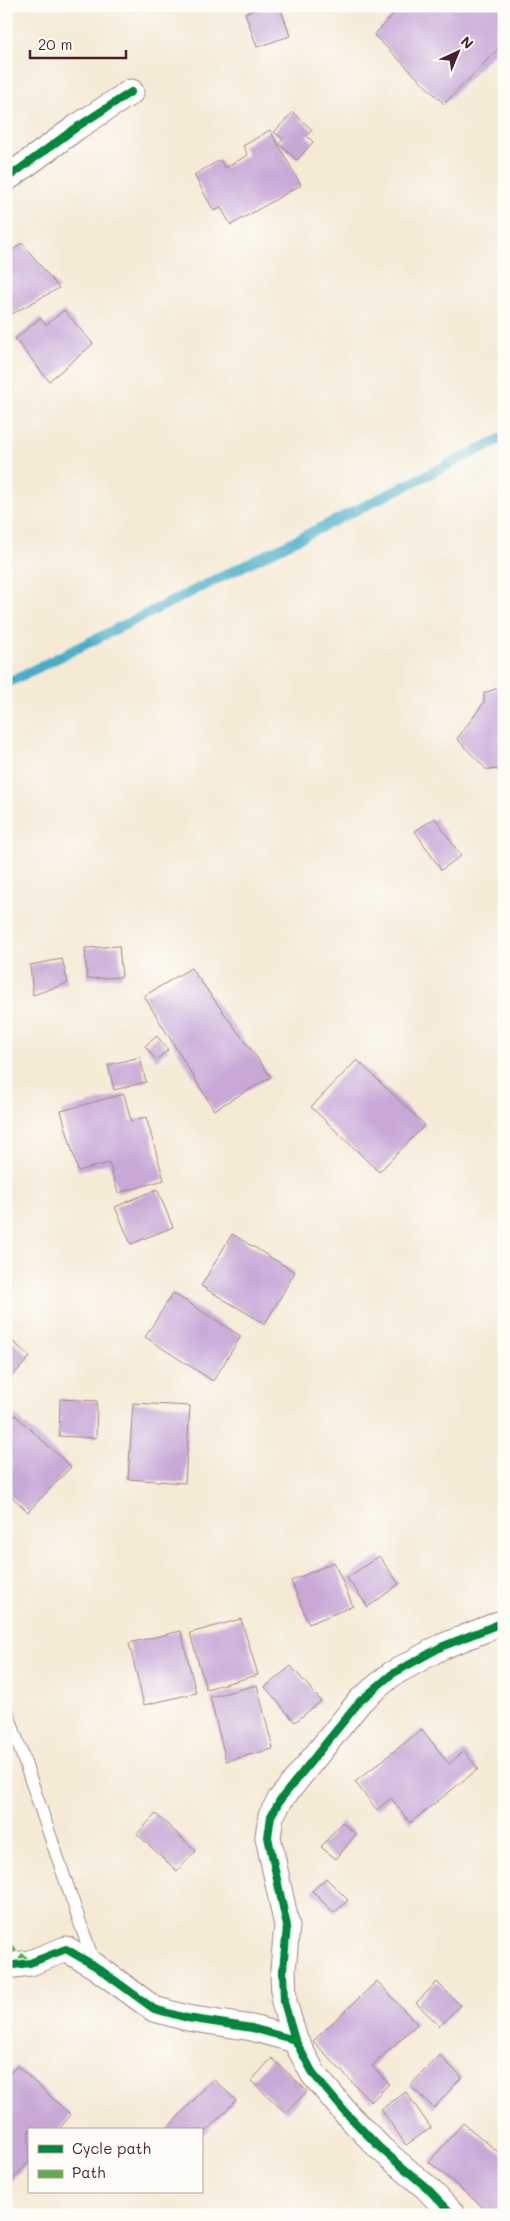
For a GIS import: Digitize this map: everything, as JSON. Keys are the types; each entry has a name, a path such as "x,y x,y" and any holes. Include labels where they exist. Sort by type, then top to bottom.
{"street":[{"path":"6,179 77,127 131,92"},
{"path":"453,2215 427,2188 380,2148 346,2113 314,2075 295,2040 284,2002 283,1970 287,1926 268,1837 271,1816 280,1800 299,1774 360,1701 392,1674 441,1647 504,1622"},
{"path":"6,1966 30,1963 66,1950 95,1966 154,2009 187,2018 252,2028 295,2040"}],"lane":[{"path":"6,1708 95,1966"}],"building":[{"path":"266,6 280,6 290,36 257,47 245,13"},
{"path":"401,6 504,6 504,43 444,104 374,35"},
{"path":"293,112 312,130 307,136 313,142 297,160 279,144 283,139 274,132"},
{"path":"270,130 301,185 231,225 221,208 214,211 194,175 220,160 225,168 248,155 243,146"},
{"path":"22,243 59,288 10,315 6,310 6,255"},
{"path":"64,310 93,344 49,381 15,339 40,318 46,325"},
{"path":"502,687 504,689 504,770 486,769 457,739 484,702 484,693"},
{"path":"435,818 461,856 441,870 415,831"},
{"path":"119,946 122,977 87,979 85,948"},
{"path":"62,959 68,983 33,995 30,965"},
{"path":"191,968 271,1077 214,1110 144,996"},
{"path":"157,1036 168,1050 156,1060 145,1046"},
{"path":"140,1057 146,1082 114,1090 108,1065"},
{"path":"357,1060 425,1125 379,1172 311,1107"},
{"path":"124,1094 131,1121 146,1117 164,1180 118,1193 109,1163 78,1171 61,1111"},
{"path":"157,1189 173,1227 131,1244 115,1207"},
{"path":"232,1234 295,1272 265,1324 201,1286"},
{"path":"173,1293 241,1336 213,1381 145,1337"},
{"path":"6,1335 30,1357 6,1383"},
{"path":"60,1399 97,1401 96,1438 59,1436"},
{"path":"133,1403 190,1406 185,1483 128,1479"},
{"path":"15,1415 71,1467 28,1512 6,1491 6,1424"},
{"path":"379,1556 399,1584 368,1607 347,1578"},
{"path":"334,1562 353,1606 309,1624 291,1581"},
{"path":"241,1619 258,1675 206,1689 190,1633"},
{"path":"181,1631 196,1693 144,1705 129,1643"},
{"path":"291,1666 321,1701 295,1722 265,1687"},
{"path":"257,1685 273,1749 226,1761 210,1697"},
{"path":"422,1729 449,1764 464,1751 478,1769 410,1823 391,1798 377,1810 355,1782"},
{"path":"156,1814 196,1851 177,1871 137,1834"},
{"path":"342,1822 356,1834 336,1859 321,1847"},
{"path":"326,1878 348,1900 334,1913 312,1891"},
{"path":"377,1981 417,2024 372,2066 389,2084 371,2102 313,2041"},
{"path":"437,1982 460,2005 440,2026 416,2003"},
{"path":"439,2055 462,2077 434,2108 410,2086"},
{"path":"272,2058 307,2091 286,2113 251,2081"},
{"path":"17,2066 71,2115 60,2128 28,2128 28,2163 6,2186 6,2077"},
{"path":"213,2079 236,2100 202,2136 202,2128 168,2128"},
{"path":"406,2092 431,2128 406,2145 381,2109"},
{"path":"463,2123 504,2157 504,2209 499,2215 492,2215 429,2162"}],"waterway":[{"path":"6,685 504,437"}],"marked path":[{"path":"6,1944 30,1963"}],"cycle path":[{"path":"6,179 77,127 131,92"},
{"path":"453,2215 427,2188 380,2148 346,2113 314,2075 295,2040 284,2002 283,1970 287,1926 268,1837 271,1816 280,1800 360,1701 392,1674 441,1647 504,1622"},
{"path":"6,1966 30,1963 66,1949 95,1966 154,2009 187,2018 252,2028 295,2040"}]}
